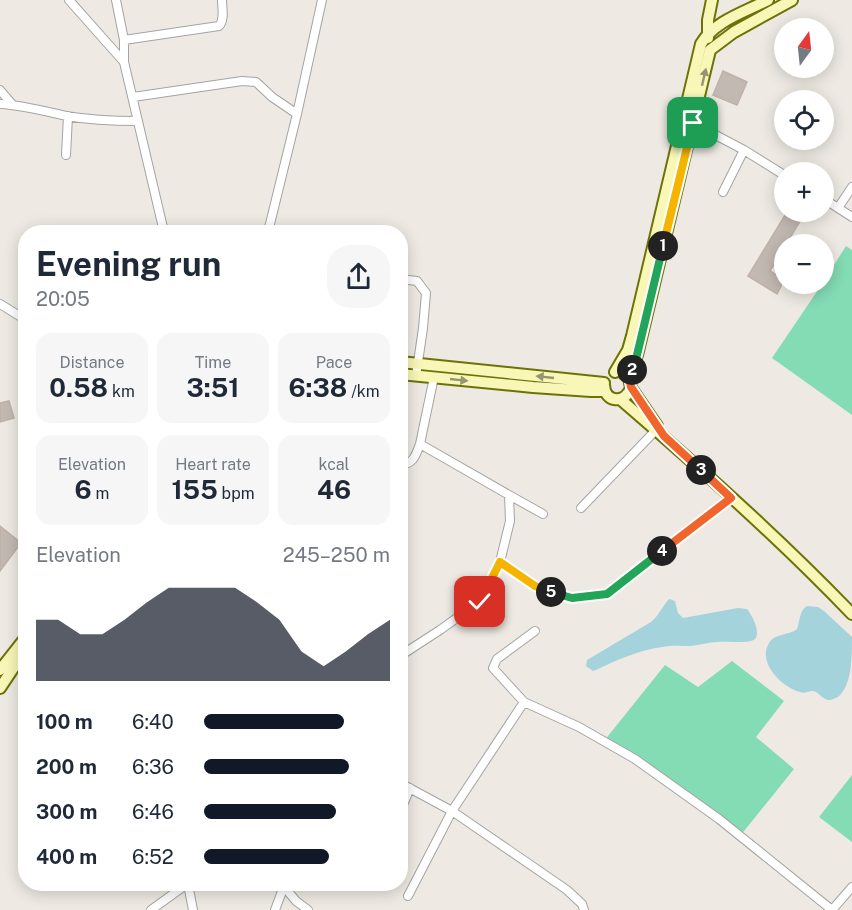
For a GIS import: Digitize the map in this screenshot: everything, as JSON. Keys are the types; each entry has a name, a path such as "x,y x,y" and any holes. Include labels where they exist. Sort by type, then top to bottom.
{"main road":[{"path":"620,399 627,396 637,355 688,121 701,44 707,34 719,26 768,0"},
{"path":"710,50 722,40 792,0"},
{"path":"712,1 722,40"},
{"path":"615,372 628,350 688,121 710,50 707,34 712,1"},
{"path":"408,362 604,387"},
{"path":"408,375 591,391 604,387 610,374 620,372 630,383 660,433"},
{"path":"604,387 608,396 620,399 660,433 820,580 852,614"},
{"path":"0,670 18,647"},
{"path":"0,688 18,661"}],"street":[{"path":"69,0 124,62"},
{"path":"116,0 124,40 124,62 162,225"},
{"path":"124,40 219,26 223,19 222,0"},
{"path":"270,225 322,0"},
{"path":"133,97 242,81 256,82 272,97 297,114"},
{"path":"0,90 12,104"},
{"path":"0,104 12,104 104,121 137,121"},
{"path":"66,155 68,116"},
{"path":"688,121 744,150 774,169"},
{"path":"723,192 744,150"},
{"path":"838,208 852,187"},
{"path":"834,206 852,217"},
{"path":"408,280 417,281 426,293 416,376"},
{"path":"0,304 18,315"},
{"path":"408,464 412,462 420,444 434,377"},
{"path":"581,507 660,433"},
{"path":"420,444 543,514"},
{"path":"408,651 480,602 500,562 510,521 509,495"},
{"path":"500,562 535,586 553,593 572,598 607,594 731,498"},
{"path":"535,631 497,658 493,668 524,702 579,727 635,759 719,819 832,910 852,887"},
{"path":"408,896 452,811 524,702"},
{"path":"408,793 410,788 452,811 567,890 582,904 584,910"},
{"path":"151,910 177,891"},
{"path":"189,891 193,910"},
{"path":"275,910 281,891"},
{"path":"288,891 296,901 309,910"}],"green space":[{"path":"846,246 852,250 852,415 772,358 815,294 834,294 834,265"},
{"path":"732,661 784,701 756,737 794,769 740,836 604,741 665,665 698,687"},
{"path":"852,775 852,842 819,817"}],"water":[{"path":"670,599 675,601 678,613 683,618 738,608 747,609 755,624 757,636 753,641 653,648 593,671 586,666 587,660 651,622"},
{"path":"807,606 818,607 824,611 852,637 849,678 843,692 831,700 813,691 802,693 786,685 773,673 766,658 769,643 797,629 801,613"}],"building":[{"path":"723,71 747,82 737,105 713,95"},
{"path":"781,222 800,222 792,234 774,234 774,264 770,271 774,274 774,292 748,276"},
{"path":"9,401 14,418 0,422 0,403"},
{"path":"0,526 18,541 18,547 0,571"}],"route":[{"path":"480,602 500,562 535,586 553,593 572,598 607,594 731,498 664,436 631,387 629,378 637,355 693,123"}]}
